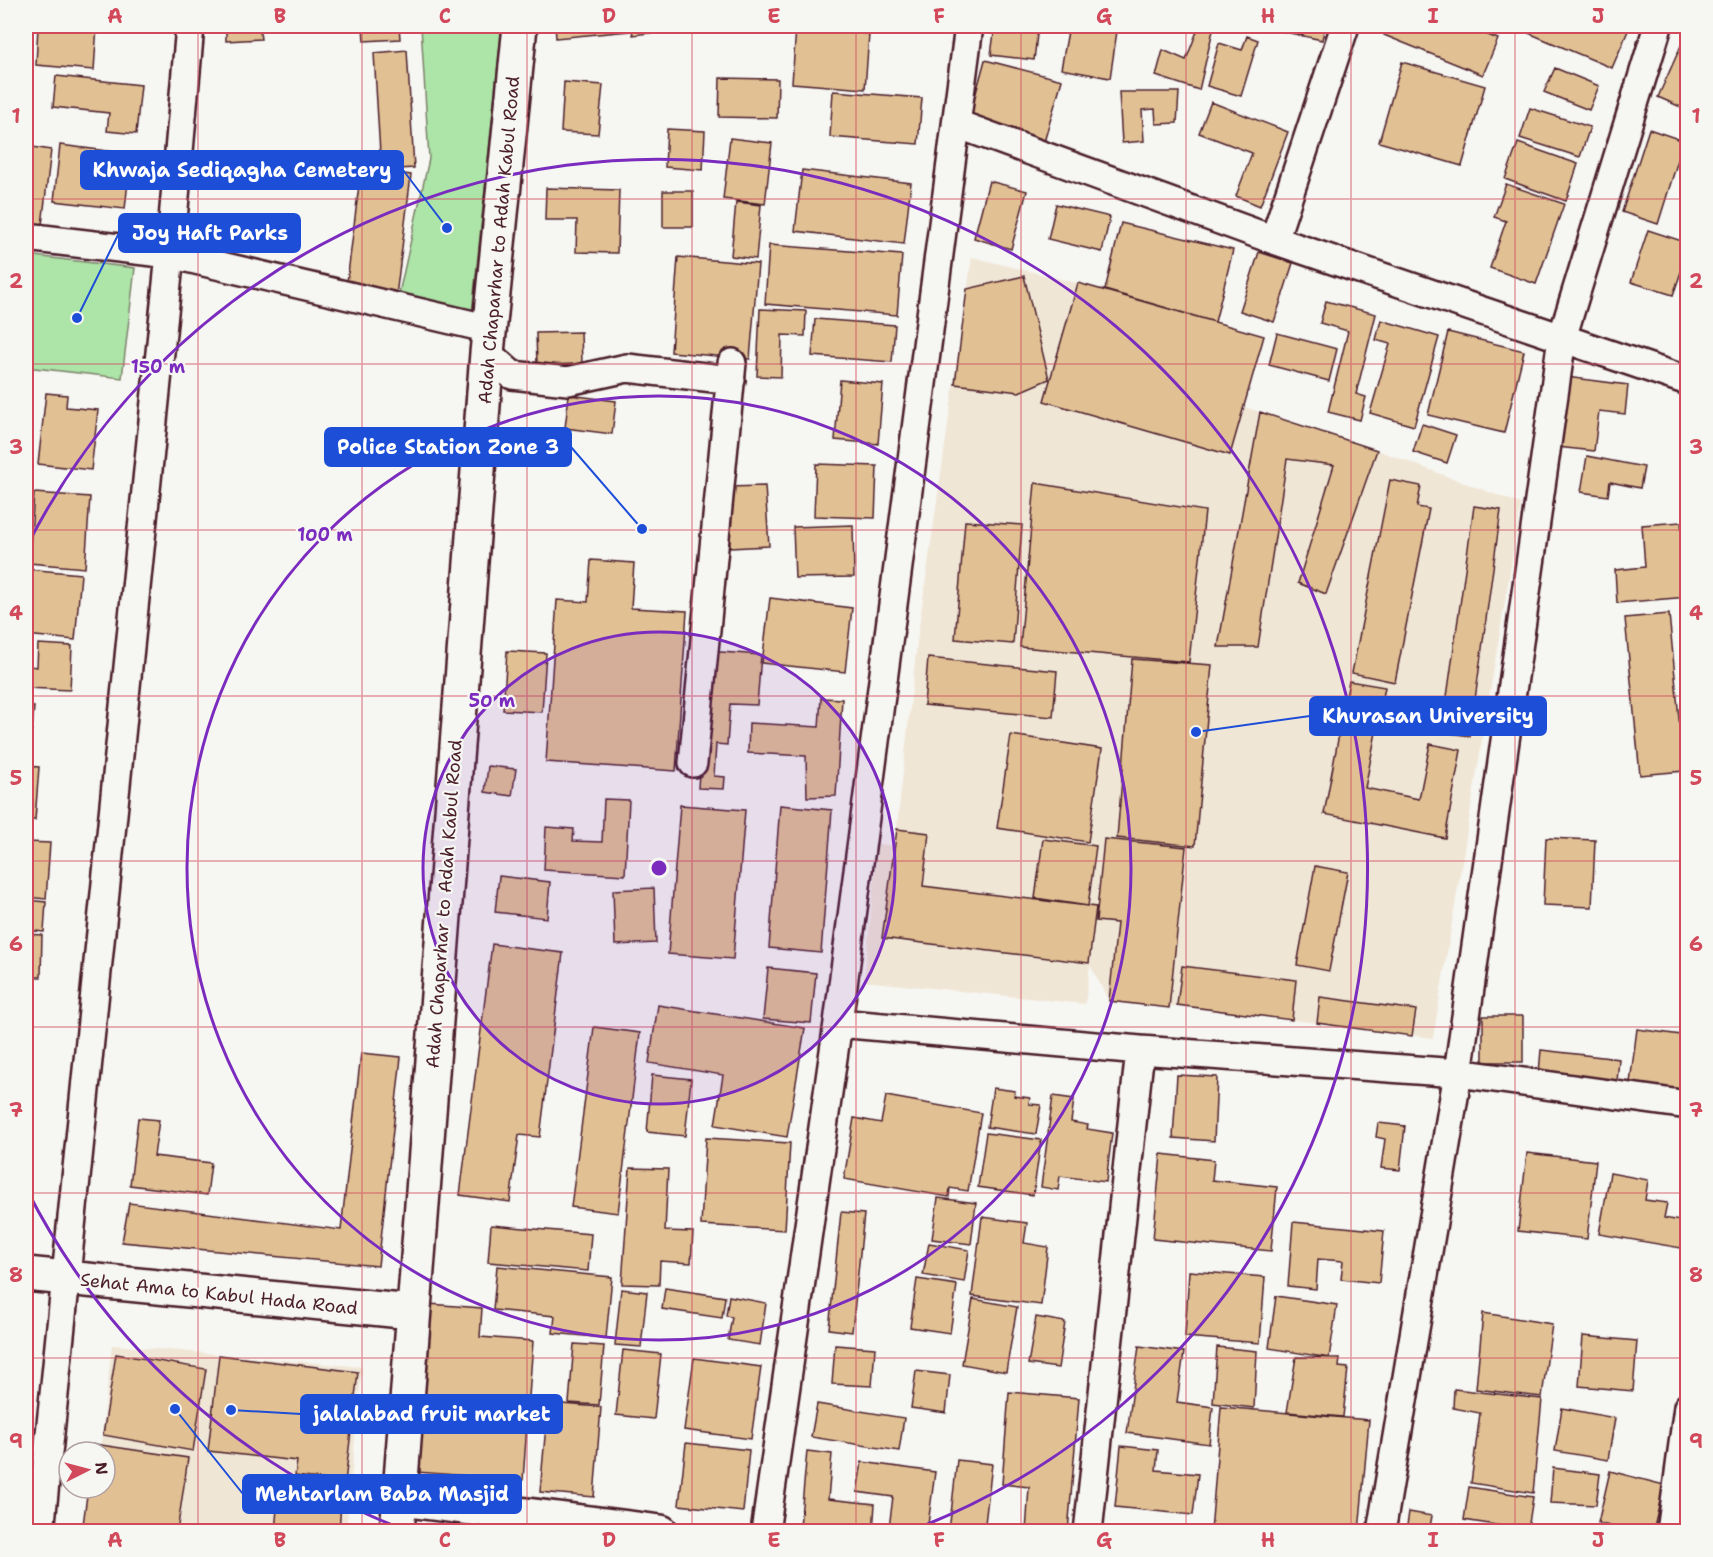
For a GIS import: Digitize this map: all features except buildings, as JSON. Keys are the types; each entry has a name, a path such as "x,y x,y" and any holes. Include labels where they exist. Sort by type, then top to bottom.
{"main road":[{"name":"Adah Chaparhar to Adah Kabul Road","path":"397,1532 412,1312 489,341 520,26"},
{"name":"Sehat Ama to Kabul Hada Road","path":"26,1274 412,1312"},
{"path":"400,1499 661,1532"}],"street":[{"path":"40,1532 170,254 190,26"},
{"path":"765,1532 838,1023 969,26"},
{"path":"1274,240 1345,26"},
{"path":"1381,1532 1458,1073 1562,338 1658,26"},
{"path":"957,124 1274,240 1688,381"},
{"path":"26,237 170,254 489,341 512,375 568,381 627,368 731,371 693,763"},
{"path":"838,1023 1140,1050 1458,1073 1688,1105"},
{"path":"1088,1532 1140,1050"},
{"path":"1671,1532 1688,1407"}],"shaded area":[{"path":"972,257 1105,290 1264,336 1244,407 1377,450 1521,504 1433,1038 1177,1005 1169,1008 1109,1001 1090,965 1085,1004 864,981 878,844 895,846 918,634"},
{"path":"112,1345 362,1367 346,1531 92,1532 101,1500 117,1500 117,1440 101,1440"}],"green space":[{"path":"421,26 502,26 472,313 398,298 429,159"},
{"path":"26,255 135,268 122,378 26,367"}],"place":[{"name":"Khwaja Sediqagha Cemetery","path":"447,228"},
{"name":"Joy Haft Parks","path":"77,318"},
{"name":"Police Station Zone 3","path":"642,529"},
{"name":"Khurasan University","path":"1196,732"},
{"name":"Mehtarlam Baba Masjid","path":"175,1409"},
{"name":"jalalabad fruit market","path":"231,1410"}]}
